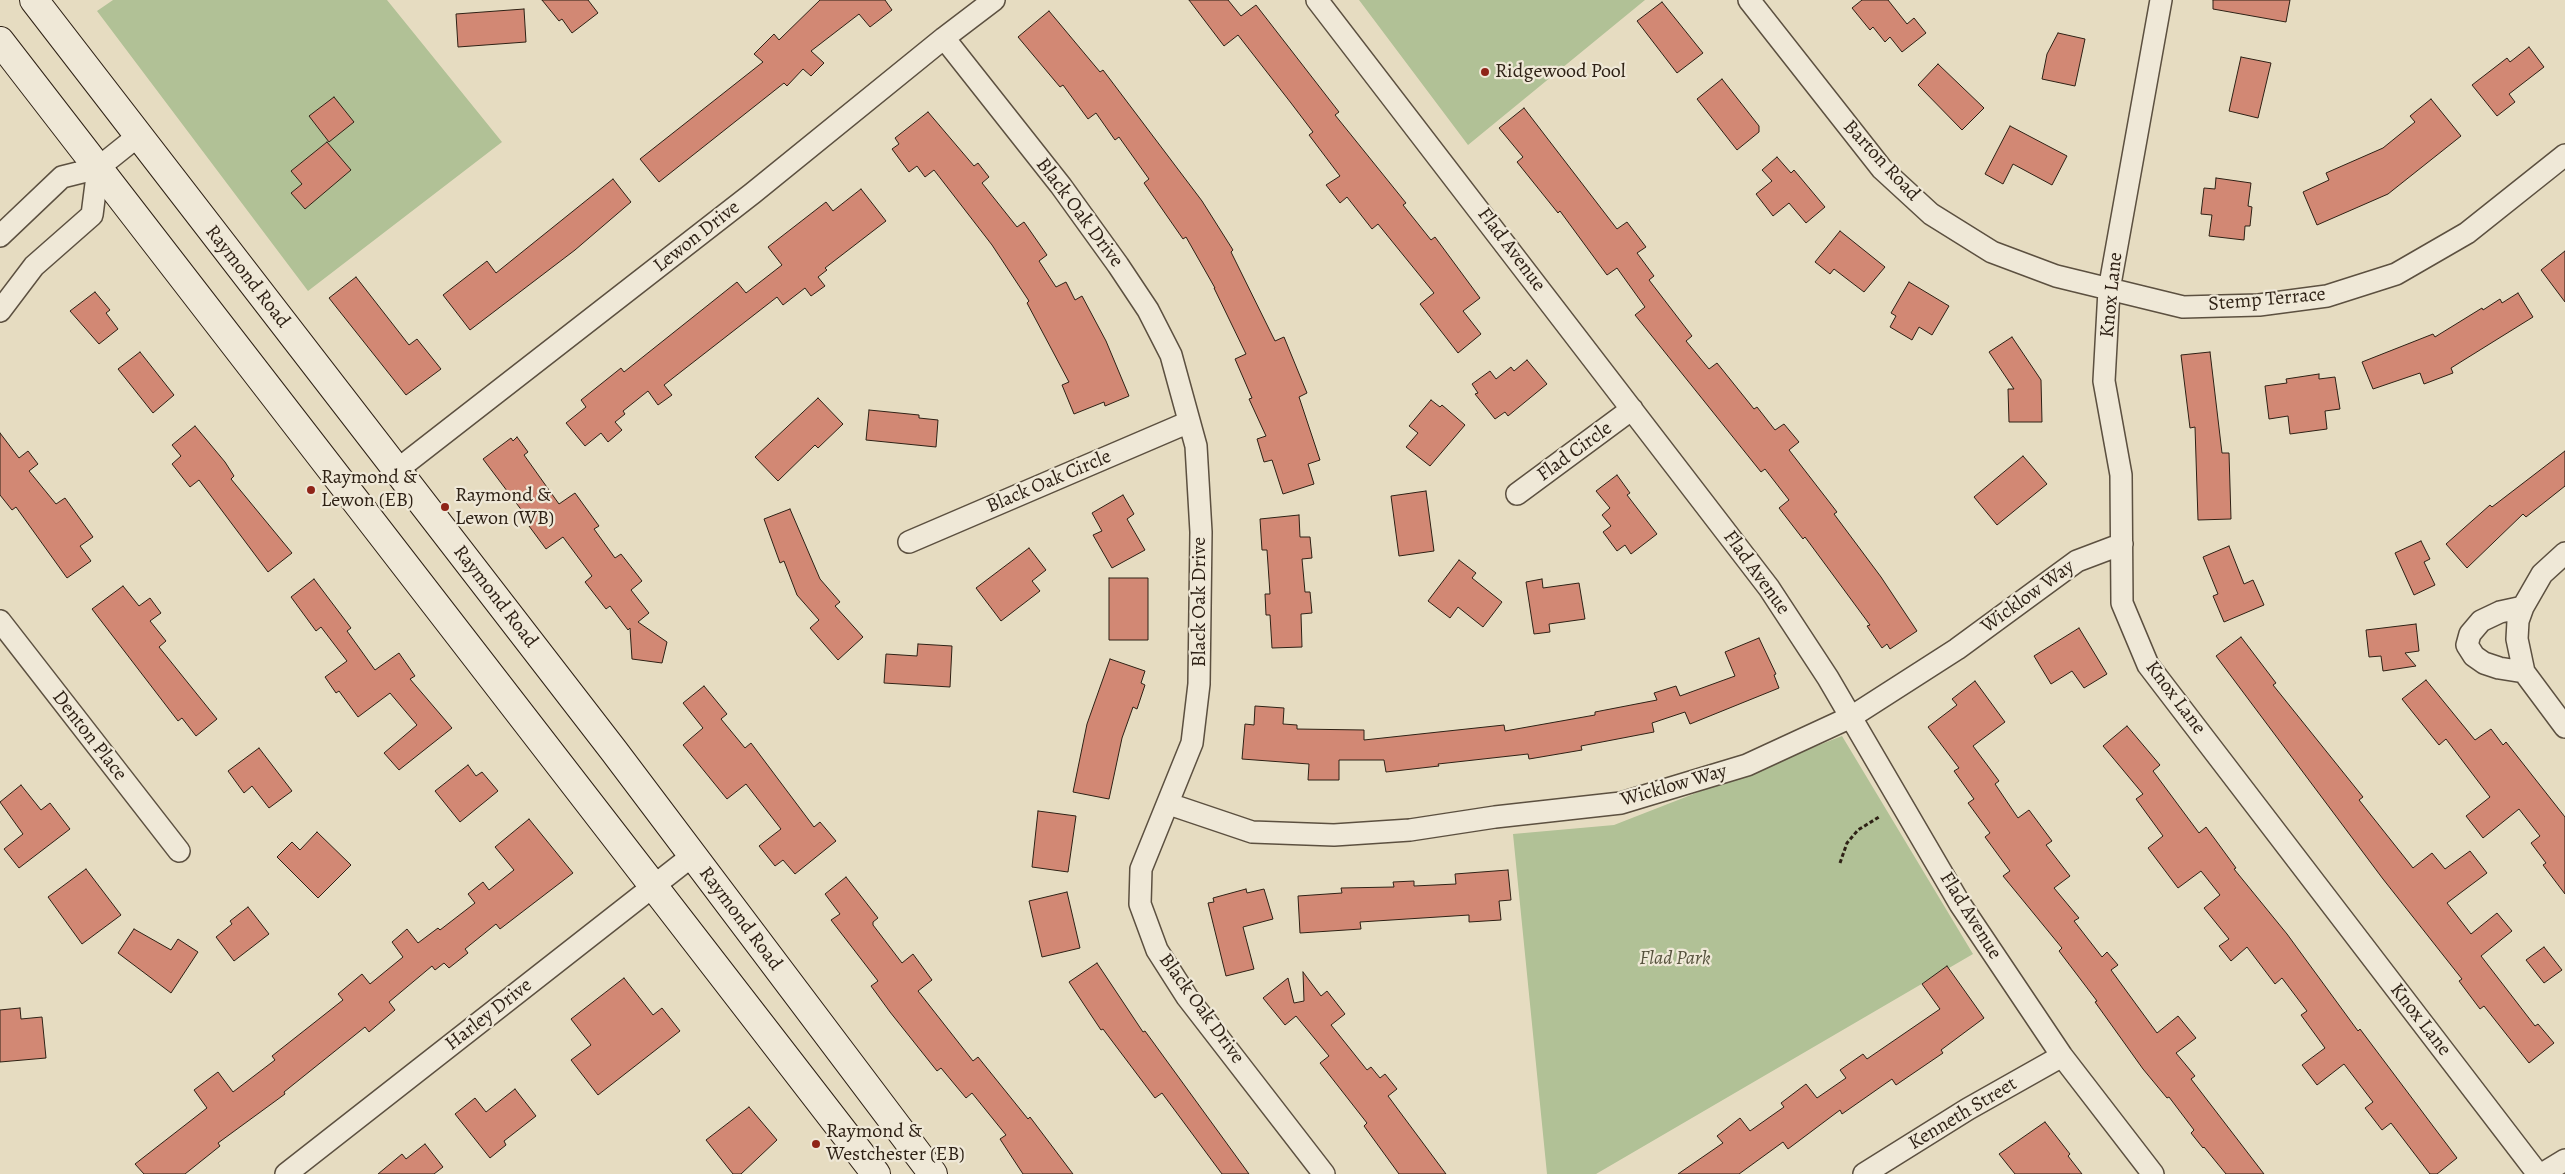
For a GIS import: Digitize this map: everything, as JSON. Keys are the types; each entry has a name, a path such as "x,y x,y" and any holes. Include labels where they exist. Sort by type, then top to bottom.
{"main road":[{"name":"Raymond Road","path":"34,0 397,470 933,1174"},
{"path":"0,42 876,1174"}],"street":[{"name":"Lewon Drive","path":"397,470 753,193 944,38 994,0"},
{"name":"Flad Avenue","path":"1317,0 1769,588 1828,678 1960,904 2062,1056 2153,1174"},
{"name":"Barton Road","path":"1749,0 1882,169 1931,214 1992,252 2056,276 2109,290"},
{"name":"Knox Lane","path":"2161,0 2109,290 2104,381 2121,475 2122,603 2148,665 2538,1174"},
{"name":"Black Oak Drive","path":"944,38 1061,186 1148,310 1171,355 1196,446 1201,532 1200,684 1192,743 1169,804 1141,869 1140,904 1157,950 1187,997 1324,1174"},
{"path":"0,236 62,177 98,168 138,136"},
{"name":"Stemp Terrace","path":"2109,290 2183,307 2258,305 2327,296 2396,274 2467,233 2565,155"},
{"path":"0,311 34,266 92,215 98,168"},
{"name":"Flad Circle","path":"1517,494 1632,409"},
{"name":"Black Oak Circle","path":"909,542 1189,422"},
{"name":"Wicklow Way","path":"1169,804 1252,832 1334,835 1410,830 1622,803 1747,765 1851,717 1957,649 2077,561 2122,544"},
{"path":"2565,553 2542,574 2523,607 2517,639 2524,672 2565,727"},
{"path":"2523,607 2500,612 2481,621 2470,634 2467,645 2474,656 2484,662 2499,668 2524,672"},
{"name":"Denton Place","path":"0,621 179,851"},
{"name":"Harley Drive","path":"286,1174 692,856"},
{"name":"Kenneth Street","path":"1864,1174 1968,1109 2062,1056"},
{"path":"2542,1174 2565,1160"}],"path":[{"path":"1840,863 1847,843 1858,830 1878,817"}],"green space":[{"path":"113,0 387,0 502,142 308,291 97,11"},
{"name":"Ridgewood Pool","path":"1359,0 1645,0 1468,145"},
{"name":"Flad Park","path":"1842,736 1973,954 1596,1174 1547,1174 1513,834 1614,825"}],"building":[{"path":"542,0 588,0 598,13 572,33 562,19 559,21"},
{"path":"820,0 885,0 892,10 870,27 859,14 811,51 824,63 811,76 803,69 787,86 784,83 659,182 640,159 763,62 754,54 774,34 779,40"},
{"path":"1189,0 1228,0 1241,16 1256,5 1339,112 1335,115 1406,203 1403,205 1431,240 1435,237 1480,298 1463,311 1481,334 1458,353 1420,304 1434,293 1378,224 1372,229 1347,197 1340,203 1326,185 1340,176 1309,135 1313,132 1291,103 1238,35 1224,46"},
{"path":"1862,0 1888,0 1907,24 1914,18 1926,33 1902,52 1890,37 1885,42 1873,27 1870,30 1852,8"},
{"path":"2213,0 2290,0 2286,22 2213,9"},
{"path":"1662,2 1703,53 1677,73 1637,21"},
{"path":"524,9 526,42 458,47 456,14"},
{"path":"1049,11 1100,72 1103,70 1202,201 1233,250 1231,252 1275,341 1284,337 1307,393 1299,397 1320,460 1308,464 1314,484 1283,494 1272,460 1264,462 1257,439 1266,436 1249,399 1252,398 1235,359 1246,354 1215,288 1186,237 1183,239 1144,183 1149,179 1119,137 1115,140 1096,113 1088,119 1063,85 1060,87 1018,37"},
{"path":"2058,33 2085,39 2075,86 2042,79 2047,54"},
{"path":"2529,47 2544,67 2509,94 2515,102 2497,116 2472,85 2507,58 2510,62"},
{"path":"2241,57 2271,63 2258,118 2229,111"},
{"path":"1938,64 1984,108 1962,130 1918,85"},
{"path":"1722,79 1759,126 1759,132 1737,150 1697,99"},
{"path":"334,97 354,122 329,142 309,116"},
{"path":"2431,99 2461,136 2388,194 2317,225 2303,192 2329,180 2326,173 2383,148 2415,122 2410,116"},
{"path":"1524,108 1617,229 1627,222 1646,247 1637,253 1654,276 1649,280 1692,336 1686,341 1709,369 1717,363 1754,409 1757,407 1775,430 1784,424 1799,442 1789,450 1837,512 1834,514 1881,577 1917,631 1890,649 1887,644 1882,648 1867,626 1870,625 1805,537 1803,539 1779,508 1789,500 1765,469 1761,472 1635,315 1645,307 1617,268 1607,275 1560,211 1558,213 1517,162 1523,157 1499,128"},
{"path":"928,112 974,166 978,163 989,177 982,183 1017,227 1024,222 1047,255 1039,261 1056,287 1066,282 1075,300 1082,296 1106,341 1129,396 1105,406 1104,402 1074,414 1062,385 1069,382 1027,303 1029,301 992,245 934,170 925,177 917,166 909,172 892,149 899,144 895,138"},
{"path":"2010,126 2067,156 2052,185 2013,164 2003,184 1985,174"},
{"path":"327,142 351,170 305,209 291,193 302,184 291,171"},
{"path":"1777,157 1791,173 1794,170 1825,207 1806,223 1789,203 1773,216 1756,194 1772,181 1762,170"},
{"path":"2216,178 2251,183 2248,206 2252,207 2250,226 2245,226 2244,240 2209,236 2212,215 2201,214 2204,188 2215,189"},
{"path":"613,179 631,202 575,250 470,330 443,295 487,261 496,273"},
{"path":"861,189 886,221 825,268 827,270 818,277 825,286 811,296 805,288 783,305 777,297 664,385 672,395 658,405 648,391 623,411 625,414 615,422 622,430 608,442 601,433 585,446 566,423 586,407 581,400 621,368 624,372 737,282 746,293 782,265 768,247 826,202 833,211"},
{"path":"1840,231 1885,267 1864,292 1834,269 1830,274 1815,262"},
{"path":"2565,251 2565,302 2541,270"},
{"path":"356,277 409,345 417,339 441,369 406,395 329,298"},
{"path":"1909,282 1949,306 1932,335 1919,327 1912,340 1890,327 1896,316 1891,313"},
{"path":"95,292 110,310 106,313 118,329 99,344 70,311"},
{"path":"2518,293 2533,317 2451,368 2453,373 2424,384 2420,373 2373,389 2362,362 2433,334 2435,337 2482,308 2483,310 2500,299 2502,303"},
{"path":"2012,337 2041,380 2042,422 2009,422 2008,389 2014,389 1989,352"},
{"path":"140,352 174,395 153,413 118,369"},
{"path":"2210,352 2222,453 2229,453 2231,519 2198,520 2195,427 2190,428 2181,355"},
{"path":"1527,360 1547,384 1508,416 1505,412 1495,419 1475,394 1478,393 1472,384 1490,371 1496,379 1511,367 1514,371"},
{"path":"2319,374 2319,379 2335,377 2340,409 2325,411 2327,429 2290,434 2288,416 2269,419 2265,386 2287,383 2286,379"},
{"path":"818,398 843,424 818,448 815,445 778,481 755,457"},
{"path":"1431,400 1440,407 1442,405 1465,425 1430,466 1406,447 1418,433 1409,426"},
{"path":"869,410 919,415 919,418 938,420 936,447 866,440"},
{"path":"195,426 225,462 234,476 231,479 292,553 268,572 199,480 190,487 172,464 181,456 172,445"},
{"path":"0,433 19,458 28,451 38,464 29,471 56,504 65,498 93,537 80,546 91,561 67,578 16,507 12,510 0,495"},
{"path":"517,437 528,452 524,455 559,504 575,493 599,526 594,529 615,558 621,554 642,581 631,590 649,613 638,622 667,642 662,663 632,659 630,628 628,630 610,606 606,609 585,582 592,576 563,537 546,549 529,526 532,524 483,459 511,438 513,441"},
{"path":"2565,451 2565,486 2526,517 2523,514 2467,568 2446,544 2490,505 2492,507"},
{"path":"2023,456 2047,484 1997,525 1974,497"},
{"path":"1617,475 1630,493 1627,495 1657,534 1631,554 1625,545 1617,551 1603,532 1611,526 1602,515 1610,508 1596,491"},
{"path":"1426,491 1434,551 1399,556 1391,496"},
{"path":"1123,495 1134,514 1127,519 1145,550 1112,568 1093,535 1102,531 1092,513"},
{"path":"790,509 820,579 840,602 835,606 863,637 838,660 810,628 819,620 797,595 784,561 780,563 764,519"},
{"path":"1299,515 1300,537 1310,537 1312,558 1302,559 1305,592 1310,592 1312,613 1301,614 1302,647 1272,648 1270,615 1266,615 1265,594 1270,594 1267,550 1262,550 1260,519"},
{"path":"2421,541 2430,559 2424,562 2435,585 2414,595 2395,553"},
{"path":"2229,546 2244,584 2253,580 2264,605 2224,622 2213,596 2218,594 2203,557"},
{"path":"1029,548 1046,570 1032,581 1040,591 1001,621 976,588"},
{"path":"1459,560 1476,573 1472,578 1502,602 1483,627 1458,607 1450,618 1428,601"},
{"path":"1109,578 1148,578 1148,640 1109,640"},
{"path":"314,579 351,628 347,631 375,670 399,653 415,676 410,679 452,728 399,770 384,753 417,725 390,693 358,717 339,691 336,693 325,677 347,661 321,627 316,631 291,597"},
{"path":"1542,579 1543,588 1579,583 1585,619 1549,624 1550,632 1534,634 1526,582"},
{"path":"123,586 139,606 150,598 161,613 150,621 166,641 159,647 217,719 196,736 182,718 178,721 92,609"},
{"path":"2416,624 2419,651 2405,653 2416,666 2383,671 2381,656 2369,657 2366,630"},
{"path":"2079,628 2107,674 2084,688 2072,671 2051,684 2034,656"},
{"path":"2241,637 2276,683 2273,685 2363,797 2359,800 2413,868 2432,853 2445,869 2470,851 2487,873 2447,903 2471,934 2497,913 2512,931 2481,956 2535,1026 2538,1024 2554,1043 2529,1063 2484,1006 2480,1009 2459,981 2462,979 2383,879 2216,656"},
{"path":"1759,638 1776,674 1774,675 1779,688 1690,724 1685,712 1652,723 1654,732 1581,746 1582,750 1529,759 1528,754 1386,772 1384,760 1339,760 1339,780 1308,780 1309,764 1242,759 1245,724 1254,725 1255,706 1284,708 1283,724 1297,725 1297,729 1364,730 1364,740 1504,725 1505,731 1595,715 1595,712 1657,700 1654,693 1676,686 1680,696 1735,676 1725,652"},
{"path":"918,644 952,646 950,687 884,683 886,654 917,656"},
{"path":"1110,659 1145,671 1141,683 1145,685 1137,709 1133,707 1122,738 1109,799 1073,792 1087,724"},
{"path":"2426,680 2475,740 2491,729 2503,745 2506,742 2565,817 2565,894 2543,865 2546,863 2531,843 2540,836 2519,809 2483,838 2466,816 2490,797 2446,739 2439,745 2402,699"},
{"path":"1975,681 2005,722 1973,746 1999,781 1995,784 2018,818 2029,810 2052,841 2046,845 2070,876 2054,888 2079,918 2074,921 2102,957 2107,952 2118,965 2111,970 2157,1033 2178,1016 2196,1038 2176,1053 2195,1076 2191,1079 2264,1174 2226,1174 2203,1148 2191,1133 2194,1130 2169,1097 2167,1098 2143,1069 2095,1002 2097,1001 2059,951 2062,948 2003,876 2010,871 1985,837 1990,833 1968,803 1974,799 1954,771 1959,768 1928,727 1957,705 1952,699"},
{"path":"704,686 727,714 721,719 745,748 751,743 814,827 820,822 836,841 795,874 783,860 775,866 759,846 781,829 746,784 727,799 683,745 703,728 683,703"},
{"path":"2127,726 2160,765 2153,771 2199,833 2206,827 2236,868 2234,869 2287,934 2358,1031 2360,1029 2457,1158 2437,1174 2430,1174 2391,1123 2382,1130 2365,1108 2373,1102 2344,1064 2317,1085 2302,1065 2325,1048 2301,1015 2307,1011 2282,978 2275,984 2247,947 2231,961 2219,946 2229,939 2204,908 2220,895 2201,871 2178,888 2148,848 2163,836 2136,799 2143,794 2103,746"},
{"path":"259,748 292,791 269,808 252,786 244,793 228,771"},
{"path":"468,765 476,776 482,772 498,791 460,822 435,791"},
{"path":"21,785 41,810 50,803 70,829 19,868 4,849 23,834 0,802"},
{"path":"1038,811 1076,816 1068,872 1032,867"},
{"path":"529,819 573,873 500,929 496,924 465,949 468,953 449,968 444,963 435,970 432,966 389,1002 395,1010 369,1032 365,1027 284,1092 285,1094 218,1143 220,1146 185,1174 144,1174 135,1164 207,1108 194,1090 218,1072 233,1092 275,1060 272,1056 343,1000 338,994 362,974 370,984 403,957 392,942 407,929 418,943 438,928 440,930 475,903 468,894 483,882 489,890 514,870 495,847"},
{"path":"317,832 351,865 318,898 277,857 292,842 300,850"},
{"path":"86,869 121,915 82,944 48,897"},
{"path":"1508,870 1511,900 1499,901 1501,920 1469,922 1469,915 1360,922 1361,929 1300,933 1298,896 1342,893 1341,888 1394,887 1393,882 1414,881 1414,886 1456,884 1455,874"},
{"path":"846,877 878,918 873,922 873,925 902,963 913,954 932,980 918,991 973,1061 978,1057 1028,1119 1030,1117 1073,1174 1023,1174 1000,1139 1006,1135 972,1093 966,1098 941,1068 937,1071 890,1012 871,986 878,981 831,920 840,914 825,894"},
{"path":"1246,889 1247,893 1264,889 1273,919 1243,927 1254,969 1226,976 1208,903 1214,902 1213,898"},
{"path":"1067,892 1080,948 1042,957 1029,901"},
{"path":"248,907 269,934 234,961 216,937 232,924 230,921"},
{"path":"134,929 171,950 178,939 198,952 171,993 118,953"},
{"path":"2544,947 2562,970 2544,983 2526,960"},
{"path":"1097,963 1143,1032 1145,1031 1249,1174 1222,1174 1162,1093 1155,1098 1103,1029 1101,1030 1069,982"},
{"path":"1947,966 1984,1018 1941,1050 1943,1053 1896,1085 1892,1079 1842,1114 1840,1110 1788,1149 1783,1142 1739,1174 1678,1174 1723,1143 1717,1136 1740,1118 1750,1131 1784,1107 1781,1103 1806,1084 1817,1098 1846,1078 1840,1070 1863,1054 1867,1059 1940,1009 1922,984"},
{"path":"1303,972 1321,996 1327,991 1345,1014 1331,1025 1367,1070 1371,1067 1380,1078 1385,1074 1397,1089 1388,1096 1446,1174 1399,1174 1364,1126 1367,1123 1320,1063 1329,1056 1296,1016 1285,1025 1263,998 1288,978 1294,1003 1304,1001"},
{"path":"624,978 653,1015 662,1008 680,1031 598,1095 571,1060 591,1045 571,1019"},
{"path":"20,1008 21,1019 42,1017 46,1058 0,1062 0,1010"},
{"path":"515,1089 536,1116 504,1141 506,1145 490,1158 455,1114 475,1098 486,1112"},
{"path":"749,1107 777,1140 741,1174 733,1174 706,1140"},
{"path":"2045,1122 2070,1154 2068,1156 2082,1174 2015,1174 1999,1154"},
{"path":"425,1144 443,1167 434,1174 378,1174 402,1154 406,1159"}],"place":[{"name":"Ridgewood Pool","path":"1485,72"},
{"name":"Raymond & Lewon (EB)","path":"311,490"},
{"name":"Raymond & Lewon (WB)","path":"445,507"},
{"name":"Raymond & Westchester (EB)","path":"816,1144"}]}
